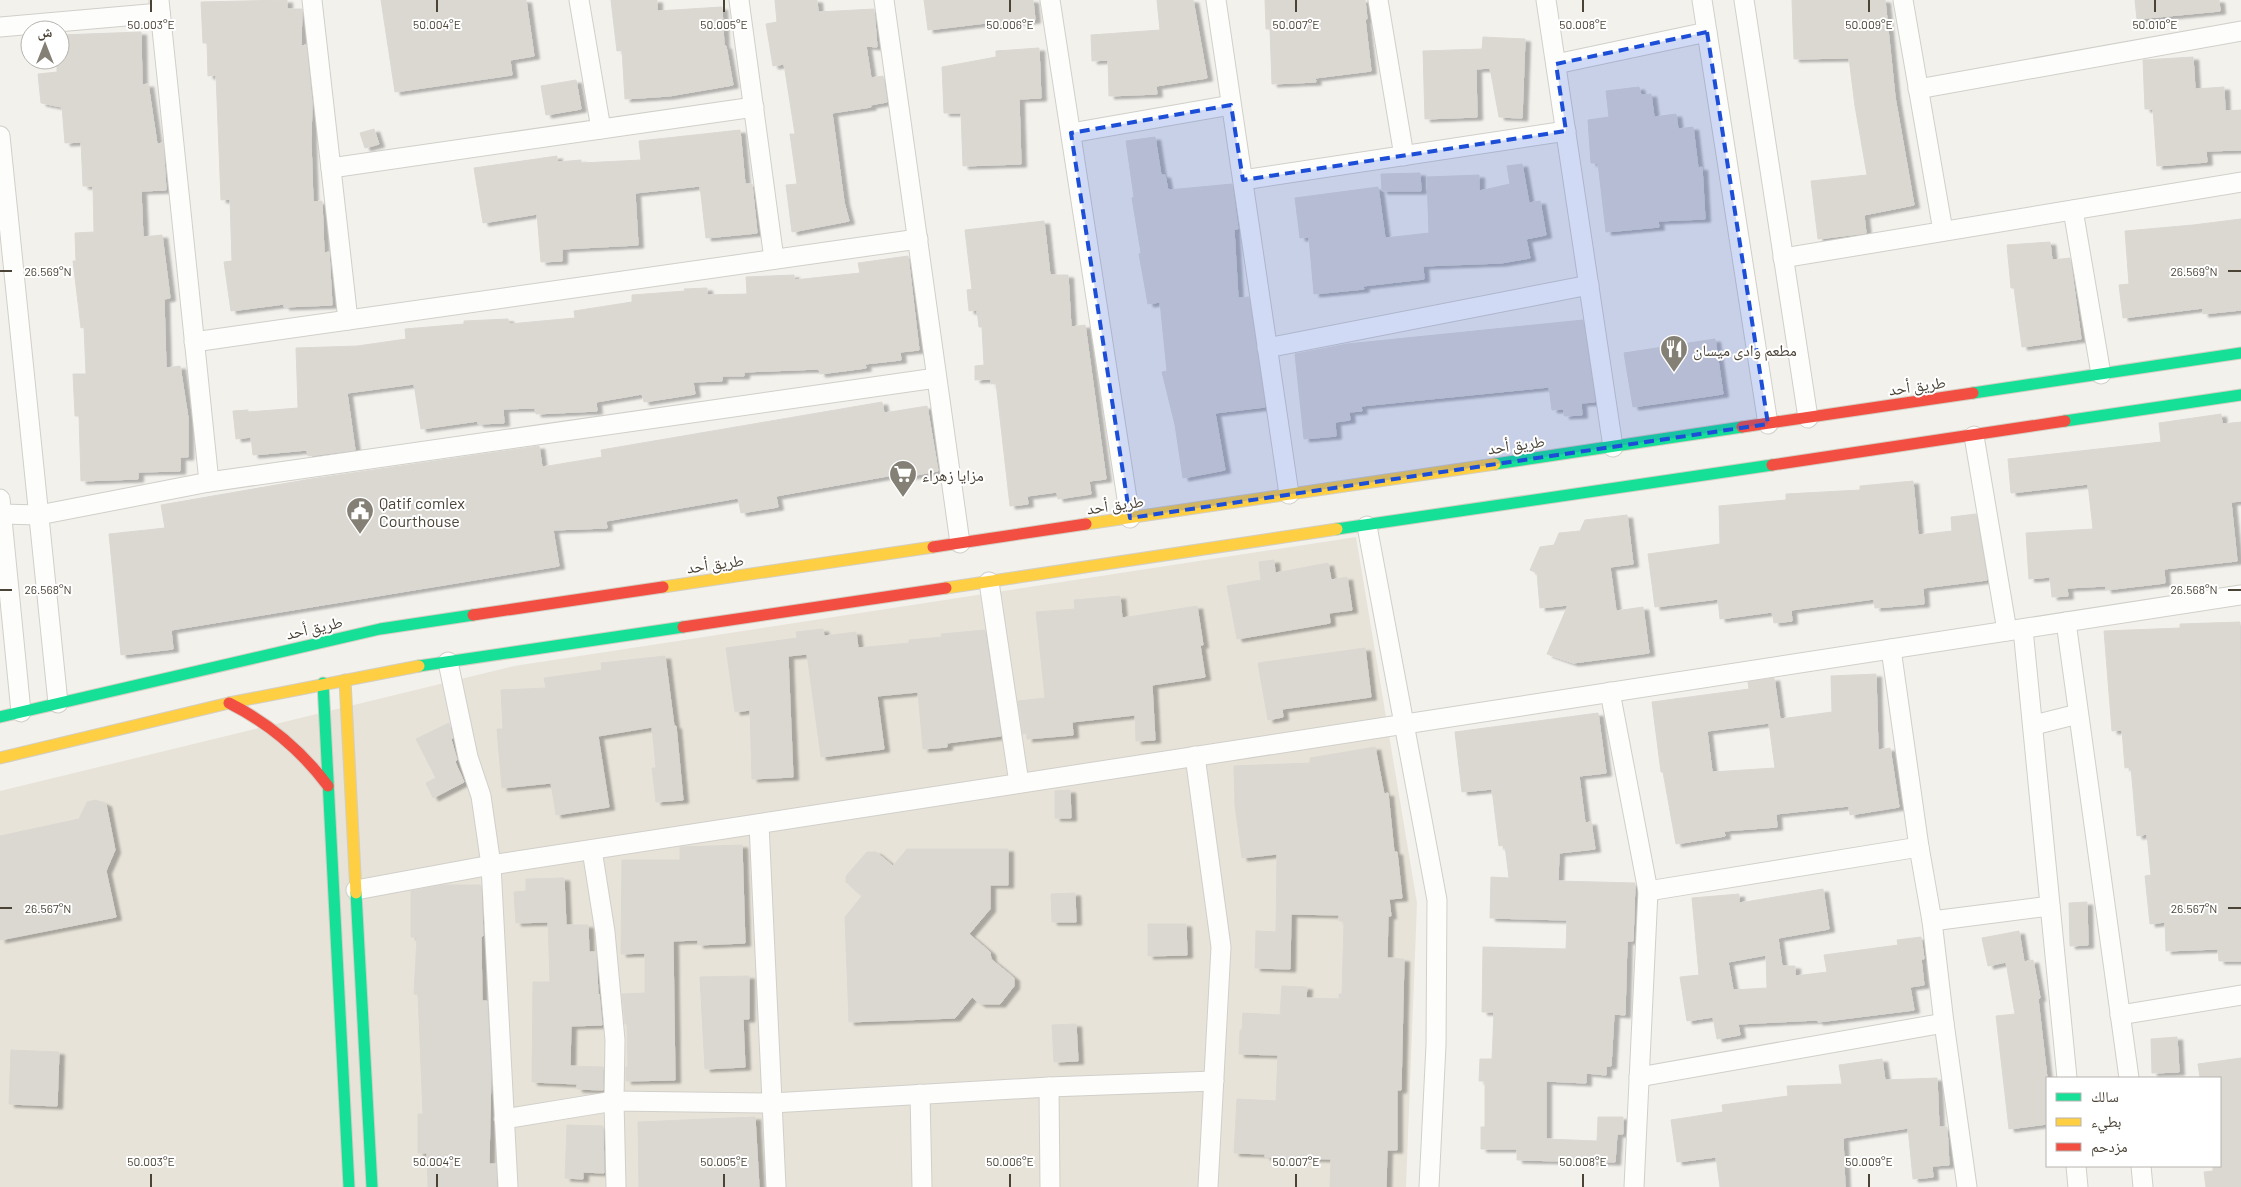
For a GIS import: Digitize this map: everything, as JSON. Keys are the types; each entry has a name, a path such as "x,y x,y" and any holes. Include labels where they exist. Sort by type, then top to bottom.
{"main road":[{"name":"طريق أحد","path":"0,716 380,629 2241,354"},
{"path":"0,758 229,703 322,683 448,662 2241,395"},
{"path":"345,680 372,1187"},
{"path":"322,683 349,1187"},
{"path":"229,703 250,713 285,739 308,760 328,786"}],"street":[{"path":"312,0 348,320"},
{"path":"579,0 601,129"},
{"path":"739,0 774,259"},
{"path":"884,0 960,543"},
{"path":"1050,0 1130,518"},
{"path":"1216,0 1289,494"},
{"path":"1378,0 1404,156"},
{"path":"1546,0 1613,446"},
{"path":"1702,0 1768,424"},
{"path":"1744,0 1808,418"},
{"path":"1903,0 1943,231"},
{"path":"0,27 160,6 209,482"},
{"path":"1918,89 2241,31"},
{"path":"1556,64 1707,32"},
{"path":"1071,133 1231,104"},
{"path":"331,168 754,107"},
{"path":"1243,180 1566,131"},
{"path":"0,136 58,703"},
{"path":"1783,258 2241,182"},
{"path":"2073,210 2101,374"},
{"path":"194,342 918,239"},
{"path":"1267,348 1589,285"},
{"path":"21,712 1,506 39,515 209,482 936,378"},
{"path":"1974,436 2034,725 2068,1077"},
{"path":"1367,526 1437,900 1436,1045 1429,1187"},
{"path":"989,582 1019,784"},
{"path":"356,890 491,865 2241,595"},
{"path":"2066,622 2129,1077"},
{"path":"1891,649 1919,847 1932,921 1967,1187"},
{"path":"448,662 468,757 481,796 491,865 508,1187"},
{"path":"1610,692 1648,891 1634,1187"},
{"path":"2034,725 2078,714"},
{"path":"1195,756 1220,947 1208,1187"},
{"path":"759,824 776,1187"},
{"path":"1648,891 1919,847"},
{"path":"592,850 605,932 615,1040 616,1187"},
{"path":"1932,921 2050,906"},
{"path":"2120,1015 2241,995"},
{"path":"1640,1077 1944,1023"},
{"path":"504,1119 614,1101 772,1103 1049,1087 1214,1081"},
{"path":"1049,1087 1050,1187"},
{"path":"920,1094 922,1187"},
{"path":"2076,1167 2078,1187"},
{"path":"2141,1167 2144,1187"}],"highlighted area":[{"path":"1707,32 1768,424 1130,518 1071,133 1231,105 1243,180 1566,131 1556,64"}],"shaded area":[{"path":"1356,537 1417,903 1406,1187 0,1187 0,791 514,666"}],"building":[{"path":"287,0 287,9 302,9 301,46 306,45 312,103 313,202 322,201 324,253 329,252 332,305 284,307 284,304 231,311 224,262 232,261 230,199 221,200 216,75 208,76 207,43 203,43 201,2"},
{"path":"381,0 526,0 534,56 510,60 512,75 395,92"},
{"path":"611,0 657,0 657,11 722,7 724,46 726,46 733,85 669,96 625,99 622,50 617,51"},
{"path":"775,0 817,0 818,12 874,9 877,47 866,46 871,78 883,76 887,102 870,105 871,107 832,113 844,202 849,221 792,232 786,185 797,184 790,134 795,134 784,64 773,66 766,24 777,22"},
{"path":"924,0 1033,0 1035,20 994,25 994,22 928,30"},
{"path":"1157,0 1193,0 1207,78 1156,86 1157,94 1109,96 1108,60 1092,61 1091,35 1160,30"},
{"path":"1265,0 1365,0 1367,19 1365,19 1371,71 1315,78 1316,82 1272,84 1270,29 1266,29"},
{"path":"1792,0 1885,0 1895,97 1914,205 1864,215 1866,233 1818,239 1811,181 1867,175 1849,58 1794,59"},
{"path":"2135,0 2219,0 2220,11 2137,19"},
{"path":"141,32 142,85 148,84 157,144 163,143 166,190 141,191 143,237 162,235 170,298 164,299 166,368 180,366 188,418 188,457 180,457 180,471 138,472 138,479 81,481 79,416 75,416 73,374 86,374 84,327 81,328 73,261 76,261 75,233 94,232 93,186 83,186 81,142 65,143 62,107 41,103 38,74 57,72 57,70 70,70 70,35"},
{"path":"1483,37 1525,39 1522,118 1499,117 1490,68 1476,69 1477,117 1425,119 1423,51 1482,49"},
{"path":"1039,48 1041,98 1019,99 1021,164 963,166 961,113 944,113 942,67 996,57 996,51"},
{"path":"2193,57 2195,89 2224,87 2225,111 2241,110 2241,150 2206,151 2207,162 2157,166 2153,109 2145,109 2143,60"},
{"path":"576,80 581,109 546,115 541,86"},
{"path":"1639,87 1641,95 1651,94 1654,117 1676,114 1678,129 1693,127 1698,168 1702,167 1705,219 1658,221 1659,227 1606,232 1598,163 1591,163 1588,120 1609,117 1606,91"},
{"path":"374,129 379,144 365,148 360,133"},
{"path":"740,130 745,184 752,184 757,233 706,238 700,186 635,193 638,245 562,249 562,261 541,262 537,214 483,223 474,168 557,156 557,162 581,160 581,163 641,160 639,141"},
{"path":"1155,137 1161,175 1165,175 1168,190 1232,184 1238,229 1234,229 1238,298 1249,297 1265,407 1215,413 1225,470 1183,478 1175,425 1162,372 1167,371 1160,302 1148,304 1139,254 1141,253 1132,198 1134,197 1126,141"},
{"path":"1522,164 1529,203 1540,201 1546,235 1526,239 1530,258 1501,263 1423,266 1424,279 1363,286 1364,289 1314,294 1309,237 1300,238 1295,198 1378,187 1385,238 1429,233 1427,177 1479,175 1479,191 1510,184 1507,166"},
{"path":"1420,173 1421,191 1382,191 1381,174"},
{"path":"2241,219 2241,310 2203,314 2203,308 2123,318 2119,285 2129,284 2125,231"},
{"path":"1044,221 1050,275 1068,275 1071,327 1085,325 1106,479 1089,481 1091,494 1058,499 1057,492 1027,496 1028,504 1010,506 996,383 991,384 991,379 975,380 975,366 984,365 982,327 979,327 977,310 969,311 967,290 972,289 965,230"},
{"path":"2050,242 2052,260 2070,258 2081,339 2022,347 2014,288 2011,288 2007,245"},
{"path":"908,256 919,350 900,352 901,360 865,364 866,368 820,374 819,369 744,372 744,376 722,376 722,381 693,382 695,394 644,402 642,394 596,402 597,411 536,414 535,408 503,409 504,423 478,424 478,421 421,429 414,384 347,393 355,450 308,456 307,450 253,455 251,437 236,439 233,411 248,410 248,412 298,408 296,348 357,346 406,339 405,329 464,324 464,321 508,319 509,324 575,318 574,311 632,302 632,295 707,288 707,295 747,294 746,277 794,275 794,280 860,273 858,263"},
{"path":"1583,320 1595,402 1581,403 1582,415 1564,416 1564,409 1552,410 1549,387 1361,406 1362,411 1349,412 1350,420 1335,422 1336,436 1304,439 1295,354 1347,344"},
{"name":"مطعم وادى ميسان","path":"1715,339 1723,394 1633,407 1624,353"},
{"path":"882,402 884,413 927,406 938,471 894,479 893,475 776,496 778,507 741,513 738,498 606,521 607,528 553,530 559,566 171,630 173,649 121,655 109,534 165,528 161,505 311,479 539,446 542,467 602,457 601,450"},
{"path":"2221,414 2222,424 2241,422 2241,501 2231,502 2237,561 2164,569 2165,583 2106,590 2106,586 2067,588 2068,596 2052,597 2050,577 2029,579 2026,533 2093,529 2088,484 2011,493 2008,459 2161,442 2159,423"},
{"path":"1913,481 1918,535 1952,531 1951,517 1976,514 1987,580 1923,588 1924,604 1875,608 1874,599 1791,610 1792,621 1774,623 1772,612 1720,619 1718,599 1655,607 1648,554 1720,544 1719,506 1786,500 1786,494 1860,490 1860,486"},
{"path":"1627,515 1633,564 1610,567 1616,611 1643,607 1649,653 1573,663 1547,654 1568,605 1540,608 1537,573 1530,570 1540,547 1554,545 1559,533 1580,531 1585,520"},
{"path":"1274,560 1275,573 1328,563 1331,580 1347,577 1352,610 1329,613 1330,623 1237,639 1227,586 1261,580 1259,562"},
{"path":"1120,596 1122,618 1197,606 1203,645 1200,645 1205,677 1152,685 1155,740 1136,741 1135,715 1072,722 1073,735 1027,739 1027,733 1023,734 1018,701 1045,698 1036,612 1075,609 1074,600"},
{"path":"2240,622 2241,961 2219,961 2218,949 2166,951 2165,922 2150,924 2145,876 2151,875 2147,834 2137,836 2131,767 2125,768 2122,730 2112,731 2104,631 2180,628 2180,624"},
{"path":"823,629 824,636 856,632 858,648 909,643 909,640 942,637 941,634 985,630 1001,736 947,743 947,747 923,749 918,692 877,696 884,749 821,757 807,654 788,656 793,777 752,779 750,710 735,712 726,648 797,638 796,632"},
{"path":"1365,648 1371,697 1282,709 1283,717 1268,720 1258,663"},
{"path":"665,656 674,726 676,726 683,800 656,802 652,768 656,768 652,727 598,736 609,807 556,815 551,783 502,788 497,729 503,729 501,690 546,688 544,678 602,670 601,663"},
{"path":"1876,674 1878,750 1890,748 1899,807 1850,815 1849,806 1776,814 1777,827 1724,831 1725,836 1676,844 1663,772 1661,772 1652,702 1749,689 1748,682 1774,678 1780,719 1832,712 1831,676","holes":["1769,723 1775,768 1712,772 1707,731"]},
{"path":"1598,713 1606,773 1579,776 1585,823 1591,822 1595,849 1559,853 1558,881 1635,883 1633,941 1627,941 1625,1015 1614,1014 1611,1066 1606,1066 1606,1075 1586,1073 1586,1083 1546,1081 1546,1139 1597,1141 1598,1117 1623,1117 1623,1134 1617,1134 1615,1162 1517,1160 1517,1149 1481,1149 1481,1127 1485,1127 1485,1081 1479,1081 1480,1059 1492,1059 1494,1012 1482,1012 1483,947 1566,949 1567,920 1490,918 1491,877 1509,878 1505,845 1499,846 1492,789 1462,792 1455,732"},
{"path":"449,723 457,760 455,762 464,782 433,798 426,783 436,778 416,739"},
{"path":"1375,747 1384,794 1388,793 1394,852 1397,852 1402,898 1389,899 1391,916 1388,916 1387,958 1404,959 1401,1090 1397,1090 1397,1150 1387,1150 1386,1187 1330,1187 1331,1159 1265,1157 1265,1154 1234,1153 1237,1099 1276,1101 1278,1055 1239,1054 1243,1013 1280,1015 1282,986 1307,987 1306,998 1339,999 1339,994 1342,994 1344,921 1339,921 1339,915 1291,914 1290,969 1255,968 1256,931 1276,932 1277,854 1242,858 1235,806 1234,766 1310,763 1310,758"},
{"path":"1070,790 1071,818 1055,818 1055,791"},
{"path":"96,800 106,804 115,850 106,871 116,917 0,940 0,836 79,819 87,802"},
{"path":"742,845 745,943 698,945 698,940 673,941 675,1080 626,1081 626,1067 628,1067 627,1024 625,1024 622,994 645,993 645,953 621,954 622,860 680,860 680,847"},
{"path":"907,849 1008,849 1008,885 990,885 990,909 969,934 990,952 991,959 1014,978 1014,986 1000,1004 980,1004 972,997 955,1018 849,1022 845,917 862,896 846,882 846,876 867,852 876,852 893,866"},
{"path":"564,878 566,925 588,925 589,952 596,952 602,1025 571,1026 570,1066 603,1067 603,1090 577,1089 577,1084 532,1082 533,982 550,982 548,922 516,923 514,892 526,891 526,879"},
{"path":"443,885 481,885 483,936 481,936 482,1001 487,1001 491,1072 489,1164 496,1164 497,1187 428,1187 427,1153 418,1153 418,1114 423,1114 418,994 414,994 417,937 411,937 411,891"},
{"path":"1823,889 1829,929 1778,938 1782,966 1795,966 1795,976 1827,972 1824,955 1898,945 1897,940 1921,937 1924,959 1921,959 1924,985 1910,987 1914,1010 1818,1022 1817,1020 1738,1024 1740,1035 1717,1039 1713,1017 1687,1021 1680,977 1699,975 1692,898 1739,894 1739,903","holes":["1766,955 1767,988 1733,990 1728,962"]},
{"path":"1075,893 1076,922 1052,922 1051,894"},
{"path":"2087,902 2088,945 2070,946 2069,903"},
{"path":"1148,924 1186,924 1187,955 1148,956"},
{"path":"2019,931 2024,962 2033,960 2040,998 2038,999 2047,1077 2046,1124 2009,1129 1996,1016 2015,1014 2006,962 1988,966 1982,938"},
{"path":"749,976 749,1019 743,1019 745,1067 705,1069 700,977"},
{"path":"1076,1024 1078,1061 1054,1062 1052,1025"},
{"path":"2177,1037 2179,1072 2152,1073 2151,1039"},
{"path":"11,1050 59,1052 57,1106 9,1104"},
{"path":"2241,1058 2241,1187 2206,1187 2204,1172 2213,1171 2213,1167 2221,1167 2221,1077 2200,1077 2198,1064"},
{"path":"1882,1059 1885,1080 1937,1078 1939,1127 1947,1127 1949,1165 1932,1166 1933,1177 1913,1179 1908,1128 1843,1138 1845,1187 1720,1187 1716,1157 1677,1162 1671,1120 1723,1112 1722,1105 1788,1096 1787,1086 1842,1084 1839,1065"},
{"path":"755,1117 759,1187 639,1187 638,1122"},
{"path":"567,1125 603,1126 604,1173 583,1172 583,1179 565,1178"}],"traffic: fast":[{"path":"1973,393 2241,353"},
{"path":"2065,421 2241,395"},
{"path":"1495,464 1742,427"},
{"path":"1337,529 1772,465"},
{"path":"0,717 380,629 473,615"},
{"path":"419,666 683,627"},
{"path":"323,683 349,1187"},
{"path":"356,893 372,1187"}],"traffic: slow":[{"path":"1086,524 1495,464"},
{"path":"946,588 1337,529"},
{"path":"663,587 933,547"},
{"path":"0,758 229,703 419,666"},
{"path":"345,680 356,893"}],"traffic: jam":[{"path":"1742,427 1973,393"},
{"path":"1772,465 2065,421"},
{"path":"933,547 1086,524"},
{"path":"473,615 663,587"},
{"path":"683,627 946,588"},
{"path":"229,703 258,719 295,749 328,786"}],"place":[{"name":"مطعم وادى ميسان","path":"1674,373"},
{"name":"مزايا زهراء","path":"903,498"},
{"name":"Qatif comlex Courthouse","path":"360,535"}]}
